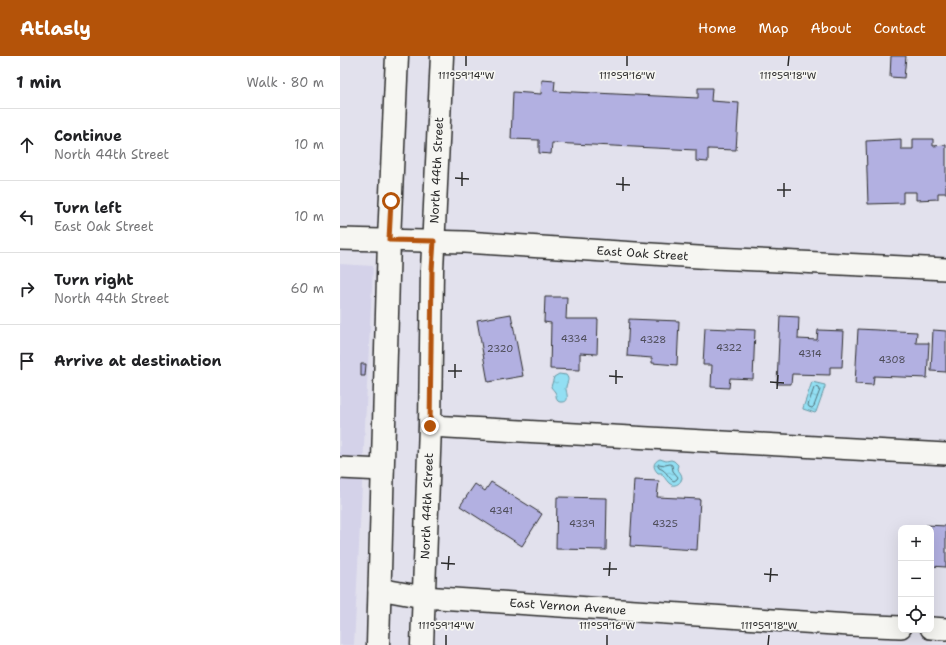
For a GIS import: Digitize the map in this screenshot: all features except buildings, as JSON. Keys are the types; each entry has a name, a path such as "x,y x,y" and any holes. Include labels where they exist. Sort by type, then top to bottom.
{"main road":[{"path":"378,645 389,240 397,56"},
{"name":"North 44th Street","path":"422,645 430,426 432,270 442,56"}],"street":[{"name":"East Oak Street","path":"340,239 465,242 707,257 946,269"},
{"path":"430,426 946,454"},
{"path":"340,468 383,470"},
{"name":"East Vernon Avenue","path":"379,589 423,597 898,627"},
{"path":"934,628 946,629"}],"shaded area":[{"path":"340,264 373,266 354,645 340,645"}],"water":[{"path":"559,374 566,375 568,378 566,387 567,399 564,402 558,401 555,392 551,387 554,377"},
{"path":"812,382 825,385 815,413 803,409"},
{"path":"660,459 674,461 678,465 677,469 682,478 678,484 670,484 662,473 658,473 656,471 654,465"}],"route":[{"path":"391,201 389,240 434,241 432,270 430,426"}]}
